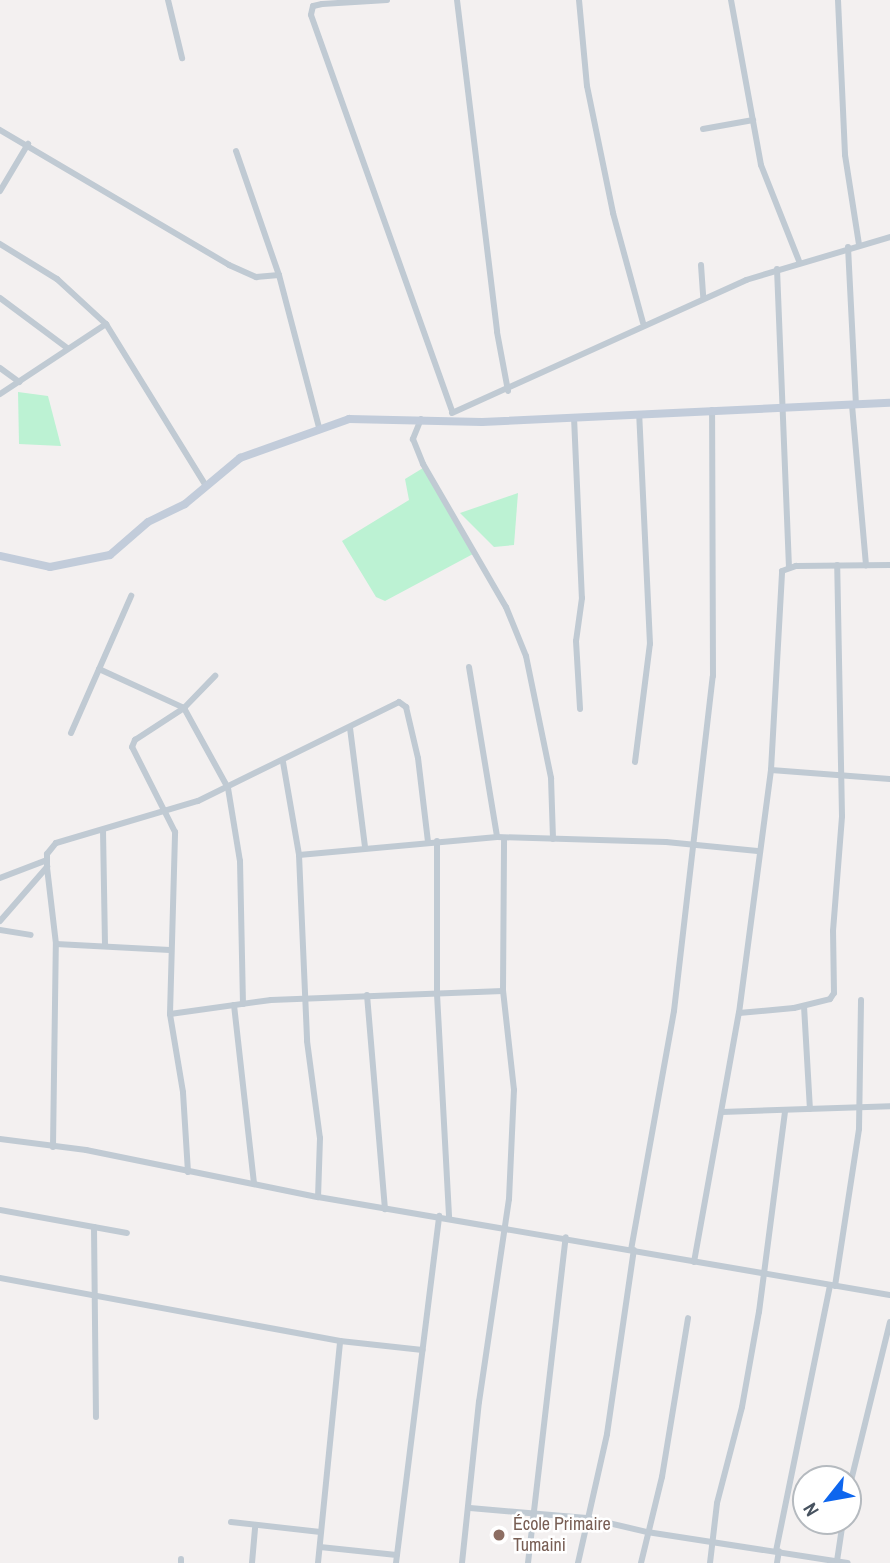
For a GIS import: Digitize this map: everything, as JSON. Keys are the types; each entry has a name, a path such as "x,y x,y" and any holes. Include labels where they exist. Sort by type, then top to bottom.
{"street":[{"path":"168,0 182,58"},
{"path":"387,0 322,4 313,6 310,15 452,412 450,421"},
{"path":"457,0 497,332 508,391"},
{"path":"579,0 587,86 613,214 643,323"},
{"path":"731,0 761,165 799,261"},
{"path":"838,0 845,156 859,244"},
{"path":"703,130 753,120"},
{"path":"0,130 28,144 229,265 256,277 279,275"},
{"path":"0,191 28,144"},
{"path":"236,151 279,275 319,428"},
{"path":"452,412 508,391 643,323 703,297 799,261 890,237"},
{"path":"0,244 57,279 106,324 206,486"},
{"path":"848,247 854,405 866,565"},
{"path":"701,265 703,297"},
{"path":"777,269 781,289 779,407 789,568"},
{"path":"0,298 66,348"},
{"path":"0,394 106,324"},
{"path":"0,368 19,382"},
{"path":"0,556 50,567 99,558 118,550 148,522 176,511 240,458 319,428 370,416 450,421 574,418 890,403"},
{"path":"578,1563 607,1434 633,1250 662,1090 713,676 712,410"},
{"path":"635,762 650,644 639,414"},
{"path":"574,418 582,598 576,641 580,709"},
{"path":"421,419 413,439 423,464 506,607 526,656 551,778 553,839"},
{"path":"694,1262 739,1013 758,851 771,769 782,571 789,568 836,565 890,565"},
{"path":"739,1013 804,1006 830,999 834,993 841,777 836,565"},
{"path":"71,733 131,596"},
{"path":"462,1563 470,1508 479,1402 503,1227 514,1090 503,991 500,838 469,667"},
{"path":"99,669 184,708 228,788 240,861 243,1004"},
{"path":"188,1172 183,1092 170,1014 170,950 177,844 168,812 132,747 135,740 184,708 215,676"},
{"path":"0,921 47,864 56,843 168,812 228,788 399,702 406,707 420,771 428,842"},
{"path":"350,728 365,846"},
{"path":"283,762 299,855 307,1041 317,1089 318,1197"},
{"path":"771,769 841,777 890,779"},
{"path":"103,830 105,946"},
{"path":"299,855 365,846 500,838 692,844 758,851"},
{"path":"437,841 437,994 449,1218"},
{"path":"0,877 47,864"},
{"path":"47,864 56,944 53,1147"},
{"path":"0,930 31,935"},
{"path":"56,944 170,950"},
{"path":"170,1014 306,998 503,991"},
{"path":"367,995 385,1209"},
{"path":"777,1563 777,1551 833,1286 861,1106 861,1000"},
{"path":"234,1005 254,1184"},
{"path":"804,1006 810,1109"},
{"path":"722,1112 890,1106"},
{"path":"710,1563 717,1503 742,1407 764,1275 785,1111"},
{"path":"0,1139 137,1159 188,1172 318,1197 566,1237 764,1275 890,1295"},
{"path":"0,1210 127,1233"},
{"path":"320,1546 396,1559 439,1216"},
{"path":"94,1227 96,1417"},
{"path":"528,1563 546,1381 566,1237"},
{"path":"0,1278 340,1341 423,1350"},
{"path":"641,1563 662,1476 688,1318"},
{"path":"855,1465 890,1322"},
{"path":"318,1563 340,1341"},
{"path":"470,1508 587,1518 648,1532 848,1563"},
{"path":"231,1522 255,1528 320,1532"},
{"path":"252,1563 255,1528"},
{"path":"837,1561 841,1535"}],"green space":[{"path":"18,392 48,396 61,446 19,444"},
{"path":"423,468 473,554 385,601 376,597 342,541 409,500 405,479"},
{"path":"518,493 514,545 494,547 460,513"}],"place":[{"name":"École Primaire Tumaini","path":"499,1535"}]}
